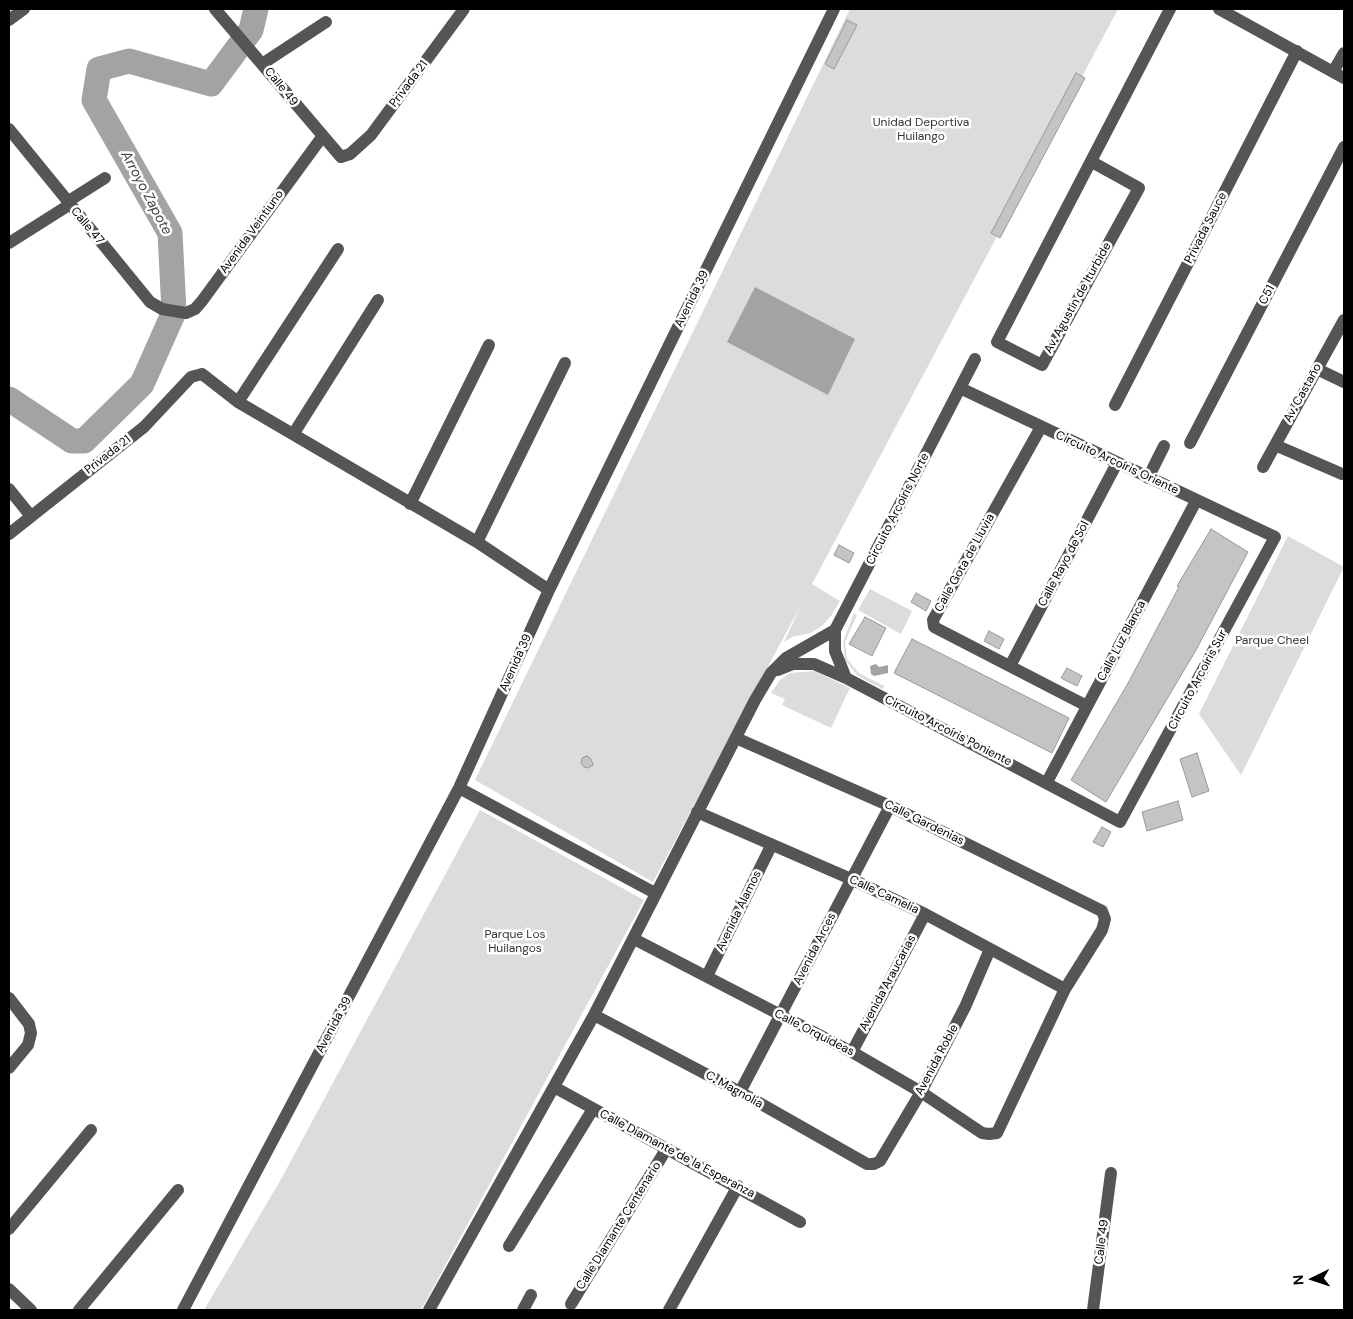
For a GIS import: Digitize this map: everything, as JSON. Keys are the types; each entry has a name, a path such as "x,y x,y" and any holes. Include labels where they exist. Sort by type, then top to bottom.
{"street":[{"path":"9,20 24,9"},
{"name":"Calle 49","path":"215,9 322,137 341,157 350,154"},
{"name":"Privada 21","path":"350,154 371,135 464,9"},
{"name":"Avenida 39","path":"183,1310 459,788 549,590 834,9"},
{"name":"Av. Agustín de Iturbide","path":"1092,162 1139,188 1042,364 997,342 1170,9"},
{"path":"1225,10 1339,75 1344,53"},
{"path":"262,64 326,22"},
{"name":"Privada Sauce","path":"1115,405 1297,51"},
{"name":"Calle 47","path":"9,129 68,204 150,302 162,309 174,312"},
{"name":"Avenida Veintiuno","path":"174,312 186,313 195,310 322,137"},
{"name":"C51","path":"1190,443 1344,147"},
{"path":"9,243 105,178"},
{"path":"338,249 238,402 477,542 549,590"},
{"path":"294,434 378,300"},
{"name":"Av. Castaño","path":"1263,467 1344,320"},
{"path":"410,504 488,345"},
{"name":"Circuito Arcoíris Norte","path":"846,678 835,651 836,630 975,358"},
{"path":"477,542 565,363"},
{"path":"1317,369 1344,382"},
{"name":"Privada 21","path":"9,534 30,515 144,427 191,377 202,374 238,402"},
{"name":"Circuito Arcoíris Oriente","path":"960,388 1275,537"},
{"name":"Calle Gota de Lluvia","path":"1041,426 934,620 934,627 1088,706"},
{"path":"1275,445 1342,474"},
{"path":"1148,478 1164,446"},
{"name":"Calle Rayo de Sol","path":"1010,666 1117,463"},
{"path":"9,489 30,515"},
{"name":"Calle Luz Blanca","path":"1046,782 1196,500"},
{"name":"Circuito Arcoíris Sur","path":"1120,822 1275,537"},
{"path":"429,1310 594,1015 634,939 655,893 771,673 786,658 836,630"},
{"name":"Circuito Arcoíris Poniente","path":"771,673 793,664 814,664 846,678 1120,822"},
{"name":"Calle Gardenias","path":"736,738 890,806 1102,911 1105,919 1102,930 1065,989"},
{"path":"459,788 655,893"},
{"name":"Avenida Arces","path":"740,1092 890,806"},
{"name":"Calle Camelia","path":"697,812 771,846 851,879 925,914 1065,989"},
{"name":"Avenida Álamos","path":"707,976 771,846"},
{"name":"Avenida Araucarias","path":"852,1052 925,914"},
{"name":"Calle Orquídeas","path":"634,939 852,1052 921,1092 982,1133 990,1134 997,1133 1065,989"},
{"name":"Avenida Roble","path":"874,1164 880,1161 921,1092 965,1007 990,949"},
{"path":"9,998 29,1024 31,1032 31,1040 28,1045 9,1068"},
{"name":"C. Magnolia","path":"594,1015 740,1092 867,1164 874,1164"},
{"name":"Calle Diamante de la Esperanza","path":"554,1087 738,1186 800,1222"},
{"path":"509,1246 592,1109"},
{"path":"9,1229 91,1130"},
{"name":"Calle Diamante Centenario","path":"571,1304 667,1148"},
{"name":"Calle 49","path":"1093,1310 1111,1173"},
{"path":"669,1310 738,1186"},
{"path":"79,1310 178,1190"},
{"path":"9,1289 31,1310"},
{"path":"523,1310 531,1295"}],"green space":[{"name":"Unidad Deportiva Huilango","path":"850,9 1118,9 812,584 840,601 822,626 811,633 792,637 784,642 801,605 653,882 475,780"},
{"name":"Parque Cheel","path":"1288,536 1344,567 1241,775 1199,714"},
{"path":"870,589 912,611 901,634 858,610"},
{"path":"854,613 857,615 845,642 847,659 859,673 884,686 883,689 858,676 845,660 843,642"},
{"path":"814,671 850,688 831,728 782,705 785,699 771,693 780,680 790,673"},
{"name":"Parque Los Huilangos","path":"480,810 644,900 421,1310 204,1310 280,1181"}],"shaded area":[{"path":"755,287 855,339 828,395 727,342"},
{"path":"876,664 879,667 888,665 888,673 874,676 871,674 870,666"}],"building":[{"path":"847,20 857,25 834,69 825,64"},
{"path":"1076,73 1085,78 1000,238 991,233"},
{"path":"1211,529 1248,552 1196,650 1106,802 1071,780 1127,685 1179,587 1177,586"},
{"path":"839,545 854,553 849,563 834,555"},
{"path":"916,593 931,601 926,611 911,602"},
{"path":"865,617 886,628 872,656 849,644"},
{"path":"989,631 1004,639 999,649 984,641"},
{"path":"912,639 1069,718 1052,753 894,673"},
{"path":"1067,668 1082,676 1077,686 1061,678"},
{"path":"1197,753 1209,791 1192,797 1180,759"},
{"path":"587,756 591,759 593,765 588,768 584,767 581,763 582,758"},
{"path":"1178,801 1183,820 1147,831 1142,812"},
{"path":"1102,827 1111,832 1103,847 1093,842"}],"waterway":[{"name":"Arroyo Zapote","path":"9,399 72,441 84,441 142,384 174,312 170,233 94,100 99,69 129,61 211,84 251,30 256,9"}]}
